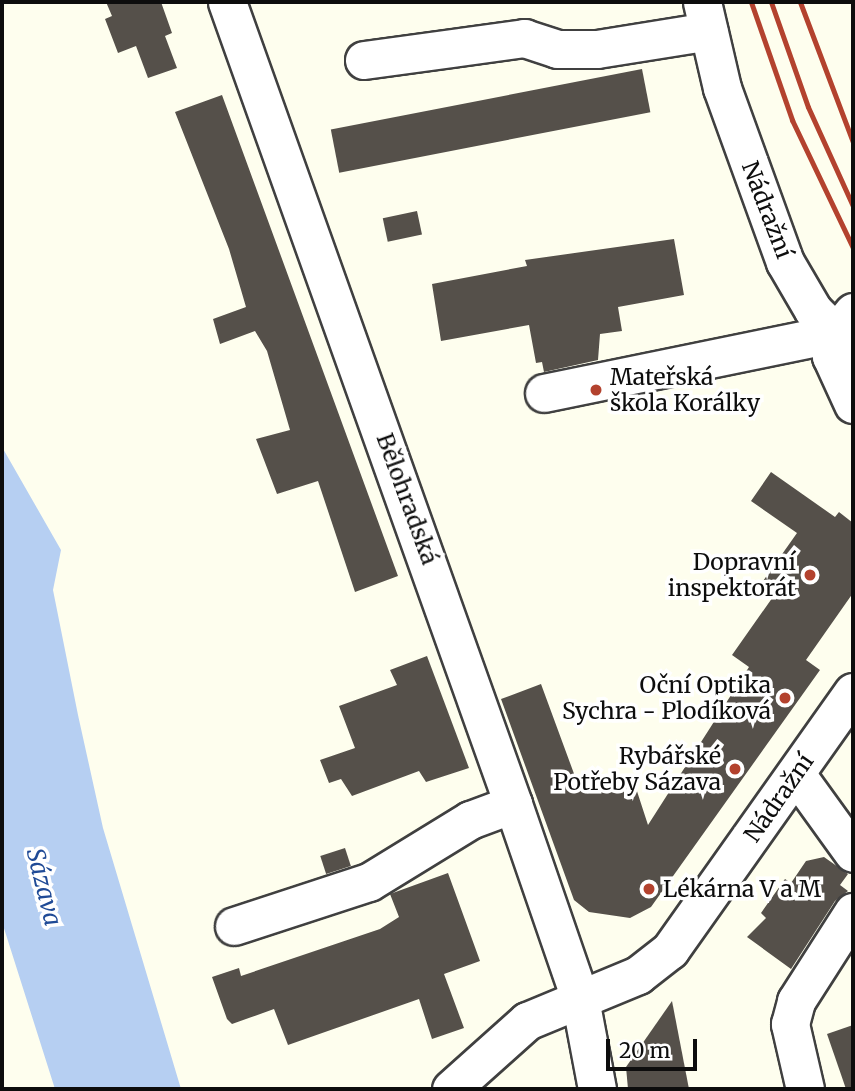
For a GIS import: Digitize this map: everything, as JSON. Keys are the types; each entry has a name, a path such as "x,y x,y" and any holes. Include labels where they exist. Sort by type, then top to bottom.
{"street":[{"name":"Bělohradská","path":"227,2 513,803 580,999"},
{"path":"364,60 524,38 557,49 597,49 705,16"},
{"name":"Nádražní","path":"705,16 722,88 785,262 813,310 844,323"},
{"path":"544,393 844,323 835,374 853,404"},
{"name":"Nádražní","path":"451,1089 527,1021 638,975 670,950 853,692"},
{"path":"796,774 853,853"},
{"path":"234,926 369,882 470,820 513,803"},
{"path":"805,1089 793,1054 793,1013 853,912"},
{"path":"580,999 597,1089"}],"water":[{"name":"Sázava","path":"2,447 61,550 53,590 103,828 181,1089 55,1089 2,922"}],"building":[{"path":"106,2 161,2 172,33 165,36 177,68 148,78 136,46 118,53 105,19 112,16"},
{"path":"642,69 650,112 339,173 331,129"},
{"path":"222,95 398,576 355,592 318,481 277,494 256,439 290,430 267,351 255,331 220,344 213,319 246,307 229,249 175,112"},
{"path":"417,211 422,234 388,242 383,218"},
{"path":"674,239 684,295 618,307 622,331 600,334 598,360 544,372 542,362 536,363 529,325 441,341 432,284 527,266 525,260"},
{"path":"771,472 835,517 839,512 853,523 853,593 806,660 820,670 651,907 630,918 589,912 574,900 501,699 541,684 580,790 613,777 617,789 634,782 648,825 749,667 732,655 775,594 761,584 797,533 751,501"},
{"path":"427,656 469,768 426,782 419,771 352,796 341,779 329,783 320,760 355,748 339,706 397,685 390,670"},
{"path":"345,848 351,866 326,874 320,856"},
{"path":"824,857 848,874 840,885 848,891 835,901 791,969 747,937 766,918 761,913 785,879 791,883 806,861"},
{"path":"448,873 480,961 444,974 464,1028 432,1039 419,999 288,1045 274,1009 232,1024 227,1019 212,977 239,968 241,976 380,929 399,917 390,894"},
{"path":"672,1001 689,1089 628,1089 626,1067"},
{"path":"853,1025 853,1089 846,1089 827,1034"}],"railway":[{"path":"751,2 792,120 853,248"},
{"path":"771,2 808,107 853,206"},
{"path":"800,2 853,142"}],"place":[{"name":"Mateřská škola Korálky","path":"596,390"},
{"name":"Dopravní inspektorát","path":"810,575"},
{"name":"Oční Optika Sychra - Plodíková","path":"785,698"},
{"name":"Rybářské Potřeby Sázava","path":"735,769"},
{"name":"Lékárna V a M","path":"649,889"}]}
